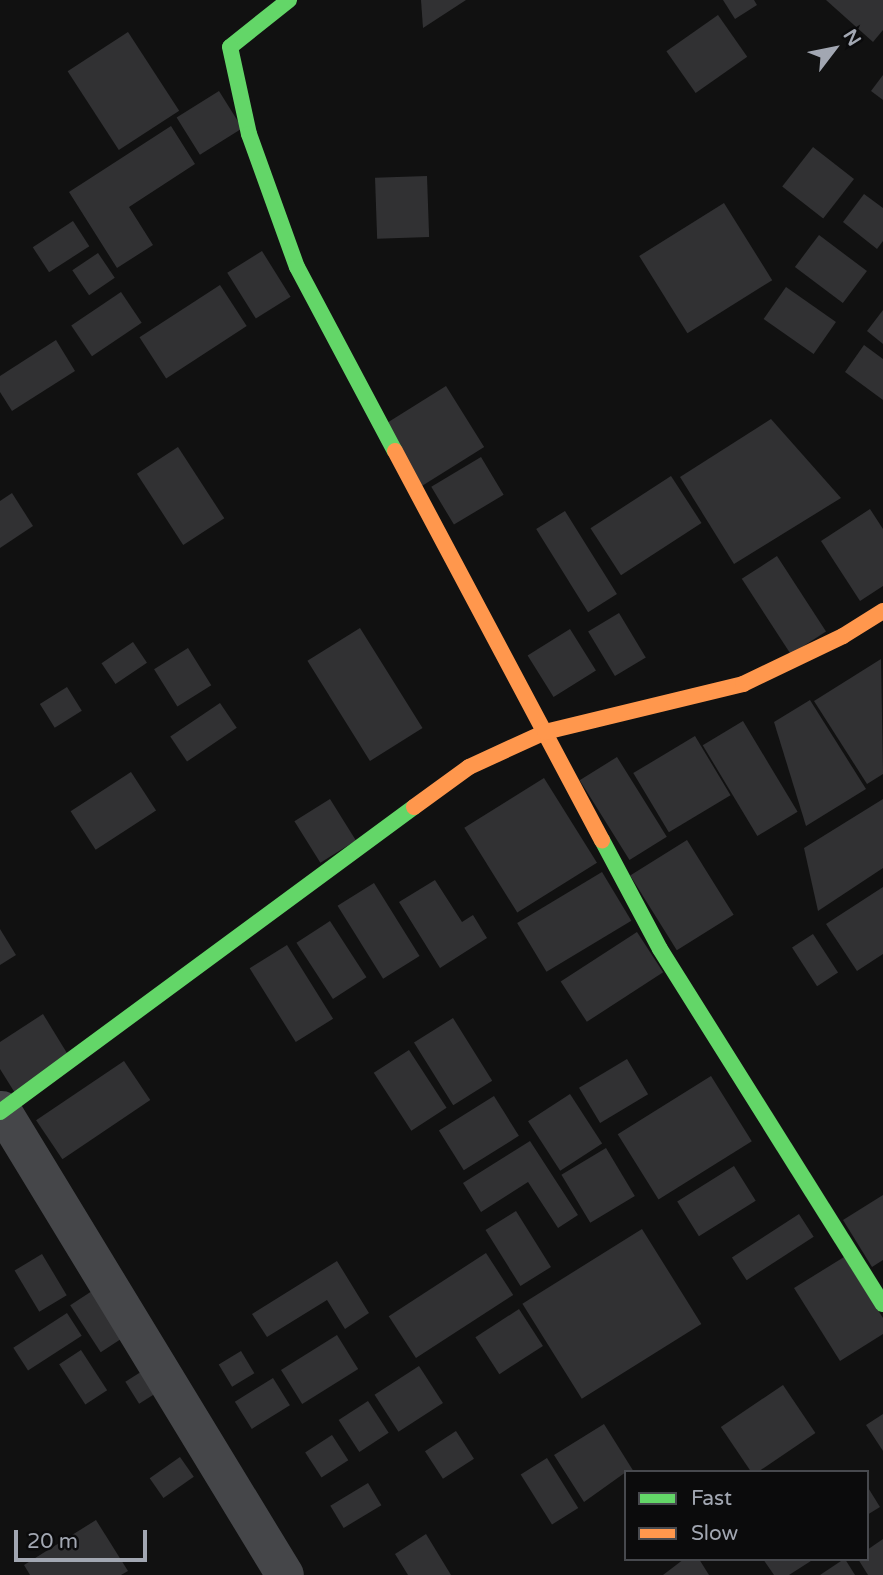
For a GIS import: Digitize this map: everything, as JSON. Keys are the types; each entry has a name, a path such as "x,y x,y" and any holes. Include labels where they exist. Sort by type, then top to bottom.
{"street":[{"path":"289,0 230,47 265,178 297,267 660,949 883,1304"},
{"path":"285,1575 1,1111 468,767 545,732 743,684 843,636 883,611"}],"building":[{"path":"421,0 466,0 423,28"},
{"path":"723,0 754,0 757,5 735,19"},
{"path":"826,0 883,0 883,30 873,42"},
{"path":"718,15 747,57 696,93 666,51"},
{"path":"128,32 179,111 119,150 68,71"},
{"path":"883,75 883,100 871,91"},
{"path":"219,91 242,128 200,155 177,117"},
{"path":"171,126 195,164 129,207 153,245 117,268 69,192"},
{"path":"813,147 854,179 823,218 782,186"},
{"path":"427,176 429,237 377,239 375,178"},
{"path":"864,194 883,208 883,241 877,249 843,222"},
{"path":"724,203 772,280 687,333 639,256"},
{"path":"73,221 89,246 49,272 33,247"},
{"path":"819,235 867,271 843,303 795,267"},
{"path":"262,251 291,297 256,319 227,273"},
{"path":"98,253 115,278 89,295 72,270"},
{"path":"220,285 247,326 166,378 139,337"},
{"path":"786,287 836,322 814,354 764,319"},
{"path":"121,292 142,323 92,356 71,326"},
{"path":"883,310 883,344 867,331"},
{"path":"56,340 75,371 12,411 0,392 0,376"},
{"path":"864,345 883,359 883,400 845,372"},
{"path":"446,386 484,447 422,486 384,425"},
{"path":"771,419 841,498 734,564 680,477"},
{"path":"178,447 224,518 183,545 137,474"},
{"path":"481,457 504,495 454,525 431,487"},
{"path":"671,476 701,523 621,575 590,528"},
{"path":"12,493 33,526 0,548 0,501"},
{"path":"870,509 883,529 883,586 860,601 821,541"},
{"path":"565,511 617,594 588,612 536,529"},
{"path":"777,556 826,631 791,654 742,579"},
{"path":"619,613 646,658 615,676 588,632"},
{"path":"360,628 423,728 370,761 307,661"},
{"path":"570,629 596,671 554,697 528,655"},
{"path":"133,642 147,663 115,684 101,663"},
{"path":"188,648 211,685 177,707 154,669"},
{"path":"881,659 883,774 867,784 814,701"},
{"path":"67,687 82,711 55,728 40,704"},
{"path":"810,700 866,789 806,826 774,722"},
{"path":"220,703 237,728 187,761 170,737"},
{"path":"743,721 798,812 757,836 703,745"},
{"path":"695,736 731,795 669,832 633,773"},
{"path":"617,757 667,837 629,860 580,780"},
{"path":"131,772 156,811 96,850 71,811"},
{"path":"544,778 597,863 517,913 464,828"},
{"path":"330,799 356,841 320,863 294,821"},
{"path":"883,799 883,868 818,911 804,848"},
{"path":"687,840 734,915 677,950 630,876"},
{"path":"602,872 631,921 546,972 517,923"},
{"path":"435,880 462,922 473,915 487,938 440,968 399,902"},
{"path":"374,883 420,956 383,979 338,906"},
{"path":"883,887 883,954 857,971 826,924"},
{"path":"330,921 366,977 333,999 296,943"},
{"path":"0,929 16,955 0,965"},
{"path":"637,932 663,972 587,1022 561,982"},
{"path":"813,934 838,973 817,986 792,948"},
{"path":"287,945 333,1019 296,1042 250,968"},
{"path":"43,1014 70,1058 15,1093 0,1069 0,1042"},
{"path":"453,1018 492,1081 453,1105 414,1042"},
{"path":"409,1050 447,1108 411,1131 374,1073"},
{"path":"627,1059 648,1094 600,1123 579,1088"},
{"path":"124,1061 150,1100 62,1159 36,1120"},
{"path":"711,1076 752,1141 659,1200 618,1134"},
{"path":"570,1094 602,1143 560,1171 528,1121"},
{"path":"494,1096 519,1136 464,1170 439,1130"},
{"path":"530,1141 578,1215 558,1228 528,1182 481,1212 463,1183"},
{"path":"606,1148 635,1196 590,1223 561,1175"},
{"path":"734,1166 756,1201 699,1236 677,1202"},
{"path":"883,1195 883,1260 872,1267 843,1220"},
{"path":"516,1211 551,1267 520,1286 485,1230"},
{"path":"799,1214 814,1237 747,1280 732,1258"},
{"path":"642,1229 701,1324 582,1399 522,1304"},
{"path":"486,1253 513,1295 416,1358 389,1316"},
{"path":"42,1254 67,1295 39,1312 15,1270"},
{"path":"844,1257 883,1318 883,1334 840,1361 794,1288"},
{"path":"337,1261 369,1313 345,1329 327,1300 267,1337 252,1314"},
{"path":"92,1291 122,1338 101,1352 70,1305"},
{"path":"519,1309 543,1346 499,1374 475,1337"},
{"path":"67,1313 82,1336 28,1371 13,1348"},
{"path":"337,1335 358,1369 302,1404 281,1370"},
{"path":"81,1350 107,1390 85,1404 59,1364"},
{"path":"241,1351 254,1373 232,1387 219,1364"},
{"path":"419,1366 443,1403 399,1432 375,1395"},
{"path":"144,1370 158,1392 139,1404 125,1382"},
{"path":"273,1378 290,1405 252,1429 235,1402"},
{"path":"783,1385 815,1433 761,1470 750,1470 721,1427"},
{"path":"368,1401 389,1433 359,1452 339,1420"},
{"path":"883,1414 883,1451 866,1425"},
{"path":"604,1424 633,1470 624,1470 624,1473 584,1502 554,1455"},
{"path":"456,1431 474,1459 443,1479 425,1451"},
{"path":"332,1435 348,1460 322,1478 305,1452"},
{"path":"180,1457 194,1477 163,1498 150,1478"},
{"path":"547,1458 578,1508 552,1524 521,1474"},
{"path":"368,1483 381,1505 344,1528 330,1506"},
{"path":"869,1489 880,1507 869,1514"},
{"path":"96,1520 128,1571 121,1575 30,1575 24,1565"},
{"path":"426,1534 451,1575 408,1575 395,1554"},
{"path":"883,1539 883,1575 868,1575 859,1561 869,1561 869,1549"},
{"path":"681,1561 700,1561 709,1575 663,1575"},
{"path":"764,1561 811,1561 789,1575 774,1575"},
{"path":"841,1561 846,1561 855,1575 820,1575"}],"traffic: fast":[{"path":"289,0 230,47 249,134 297,267 395,451"},
{"path":"0,1112 414,807"},
{"path":"602,840 660,949 883,1304"}],"traffic: slow":[{"path":"395,451 602,840"},
{"path":"414,807 469,767 545,732 743,684 843,636 883,611"}]}
